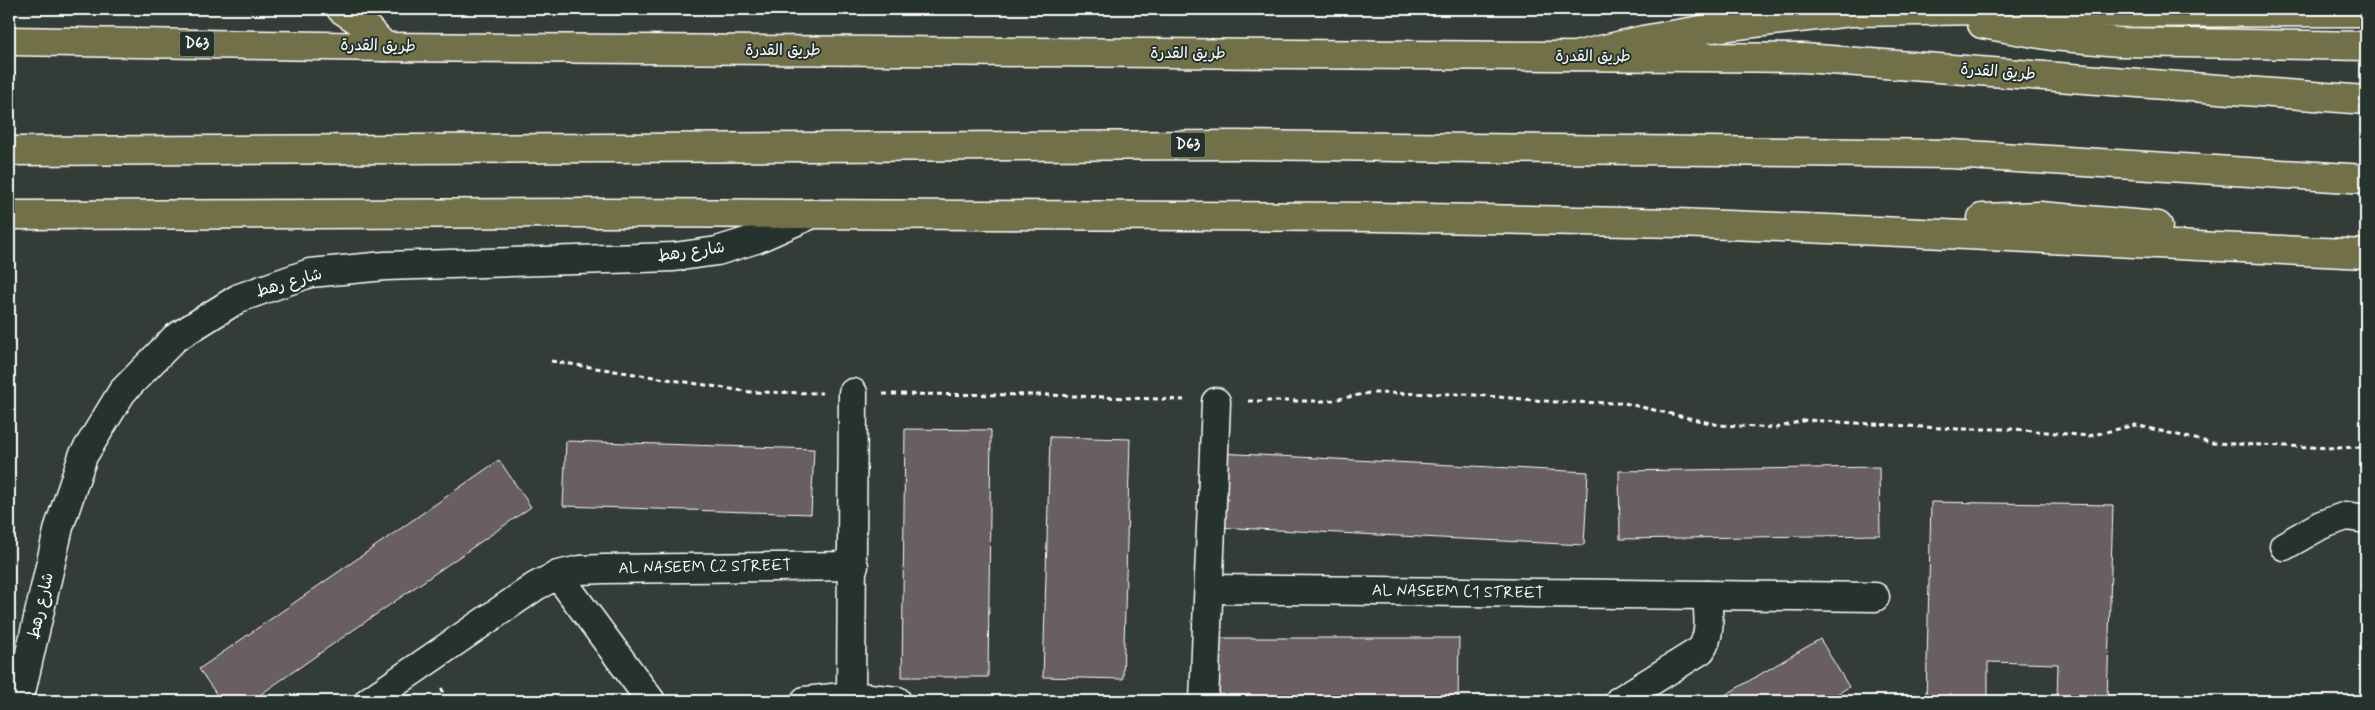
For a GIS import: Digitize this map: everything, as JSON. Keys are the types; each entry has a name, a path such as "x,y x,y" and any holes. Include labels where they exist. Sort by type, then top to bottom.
{"main road":[{"path":"341,9 362,23 385,46"},
{"path":"1921,10 1986,25 2052,36 2119,42 2366,46"},
{"path":"1575,56 1652,39 1773,20 1851,12 1991,10 2060,13 2366,12"},
{"name":"طريق القدرة","path":"9,41 1804,58 2366,100"},
{"name":"D63","path":"9,151 1236,145 1951,154 2366,179"},
{"path":"9,215 431,213 1386,217 1879,231 2366,254"},
{"path":"1879,231 1963,219 2040,216 2366,243"}],"street":[{"name":"شارع رهط","path":"19,701 59,527 83,456 122,392 168,344 238,298 310,273 385,266 674,257 717,251 756,239 812,214"},
{"path":"851,696 854,566 853,393"},
{"path":"1204,701 1210,589 1216,402"},
{"path":"2284,546 2321,525 2346,516 2366,519"},
{"name":"AL NASEEM C2 STREET","path":"370,701 514,600 558,575 580,570 604,569 854,566"},
{"path":"558,575 651,701"},
{"name":"AL NASEEM C1 STREET","path":"1210,589 1875,597"},
{"path":"1620,701 1700,650 1706,642 1709,632 1707,595"},
{"path":"805,701 851,696 897,701"}],"path":[{"path":"551,361 750,392 1048,395 1216,402 1328,401 1369,393 1464,394 1557,402 1624,404 1719,425 1776,428 1806,420 1958,429 2013,428 2089,436 2135,425 2212,443 2334,448 2366,447"}],"building":[{"path":"905,429 991,430 988,677 902,677"},
{"path":"1050,437 1130,439 1123,679 1043,677"},
{"path":"566,441 814,449 811,514 563,506"},
{"path":"1219,453 1588,472 1584,545 1215,527"},
{"path":"499,460 531,507 251,701 221,701 199,669"},
{"path":"1879,467 1880,535 1620,539 1619,471"},
{"path":"1931,502 2113,505 2107,701 2057,701 2058,664 1988,662 1988,701 1926,701"},
{"path":"1210,638 1459,638 1458,701 1210,701"},
{"path":"1820,639 1849,687 1825,701 1715,701"}]}
